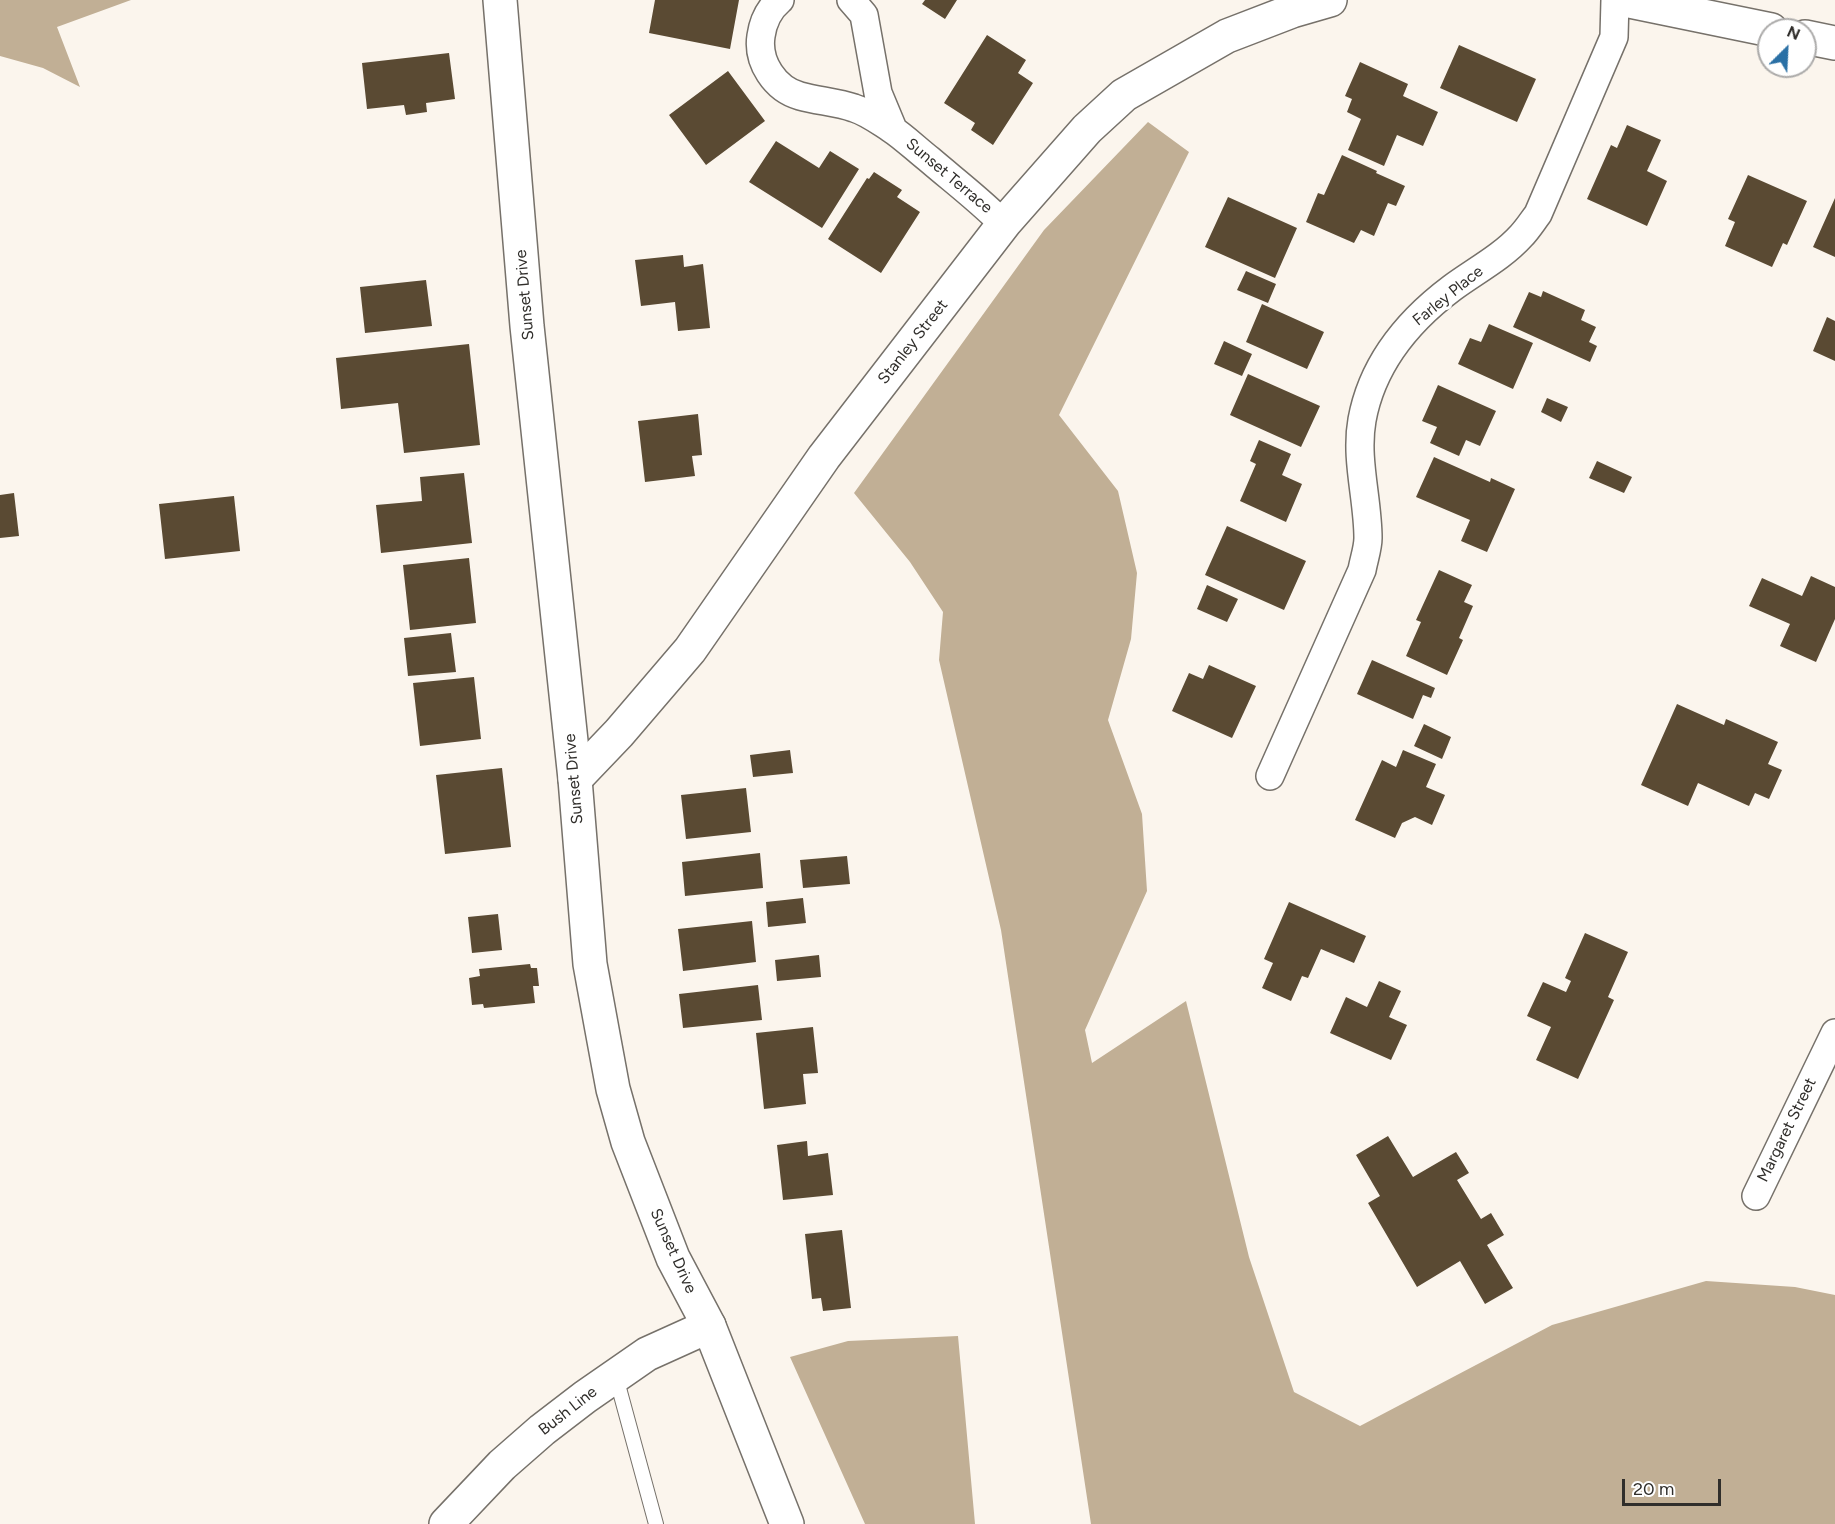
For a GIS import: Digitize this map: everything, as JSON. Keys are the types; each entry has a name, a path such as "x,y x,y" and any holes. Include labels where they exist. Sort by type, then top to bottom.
{"street":[{"name":"Sunset Drive","path":"501,0 527,326 574,779 590,964 614,1089 628,1142 673,1258 709,1326 787,1524"},
{"name":"Sunset Terrace","path":"780,0 768,14 762,27 760,41 764,63 776,81 787,90 800,96 856,108 893,129 993,213 1006,221"},
{"name":"Sunset Terrace","path":"851,0 864,15 878,93 893,129"},
{"name":"Stanley Street","path":"574,779 619,733 690,650 824,457 1006,221 1087,129 1124,95 1227,36 1292,11 1330,0"},
{"name":"Farley Place","path":"1270,776 1362,570 1368,540 1360,450 1362,421 1382,363 1400,336 1427,308 1502,254 1521,236 1538,214 1614,37 1615,0"},
{"path":"1625,0 1757,27"},
{"path":"1817,39 1835,43"},
{"name":"Margaret Street","path":"1756,1196 1835,1033"},
{"name":"Bush Line","path":"446,1524 510,1458 542,1430 647,1354 709,1326"}],"lane":[{"path":"616,1375 656,1524"}],"shaded area":[{"path":"0,0 131,0 57,27 80,87 43,68 0,56"},
{"path":"1148,122 1189,152 1059,415 1118,491 1137,573 1131,639 1108,720 1142,814 1147,891 1085,1030 1092,1063 1186,1001 1249,1257 1294,1392 1360,1426 1552,1325 1706,1281 1795,1287 1835,1295 1835,1524 1091,1524 1001,930 939,660 943,612 910,562 854,493 1044,230"},
{"path":"958,1336 975,1524 865,1524 790,1357 848,1341"}],"building":[{"path":"655,0 739,0 730,49 649,33"},
{"path":"925,0 957,0 945,19 922,4"},
{"path":"987,35 1026,60 1018,73 1033,83 993,145 971,130 975,123 944,103"},
{"path":"1459,45 1536,79 1517,122 1440,88"},
{"path":"449,53 455,99 426,103 427,112 406,115 404,105 367,109 362,63"},
{"path":"1360,62 1408,84 1403,96 1438,112 1423,146 1397,135 1384,166 1348,150 1361,119 1347,112 1352,99 1345,96"},
{"path":"728,71 765,121 706,165 669,115"},
{"path":"1627,125 1661,140 1647,171 1667,181 1647,226 1587,199 1611,145 1617,148"},
{"path":"776,141 819,168 830,151 859,169 822,228 749,182"},
{"path":"1342,155 1405,186 1396,206 1388,203 1374,236 1361,230 1354,243 1306,222 1318,193 1324,195"},
{"path":"874,172 902,190 897,197 920,212 881,273 828,239 867,178 869,179"},
{"path":"1748,175 1807,201 1787,245 1783,243 1772,267 1725,246 1735,222 1728,219"},
{"path":"1228,197 1297,228 1275,278 1205,247"},
{"path":"1835,198 1835,257 1813,247"},
{"path":"683,255 684,267 703,264 710,328 678,331 675,302 641,306 635,260"},
{"path":"1246,271 1276,284 1268,303 1237,290"},
{"path":"426,280 432,326 365,333 360,287"},
{"path":"1543,291 1585,310 1581,320 1596,327 1589,342 1597,346 1590,362 1513,327 1529,292 1541,297"},
{"path":"1262,304 1324,332 1307,369 1246,342"},
{"path":"1827,317 1835,321 1835,361 1813,351"},
{"path":"1489,324 1533,343 1513,389 1458,364 1470,338 1481,342"},
{"path":"1224,341 1252,354 1242,376 1214,364"},
{"path":"469,344 480,445 404,453 398,403 341,409 336,358"},
{"path":"1248,374 1320,406 1301,447 1230,415"},
{"path":"1438,385 1496,411 1480,446 1466,440 1459,456 1430,443 1437,427 1422,421"},
{"path":"1547,398 1568,407 1561,422 1541,412"},
{"path":"698,414 702,455 692,456 695,476 645,482 638,421"},
{"path":"1259,440 1291,454 1282,475 1302,484 1286,522 1240,501 1256,464 1250,461"},
{"path":"1434,457 1490,482 1491,478 1515,489 1487,552 1461,541 1470,520 1416,497"},
{"path":"1597,461 1632,477 1624,493 1589,478"},
{"path":"464,473 472,543 381,553 376,505 422,501 420,477"},
{"path":"14,493 19,536 0,538 0,495"},
{"path":"234,496 240,551 165,559 159,504"},
{"path":"1227,526 1306,561 1284,610 1205,575"},
{"path":"469,558 476,623 410,630 403,565"},
{"path":"1439,570 1472,585 1464,602 1473,606 1459,638 1463,640 1447,675 1406,656 1421,622 1416,620"},
{"path":"1811,576 1835,587 1835,619 1816,662 1780,646 1790,624 1749,606 1762,578 1802,596"},
{"path":"1207,585 1238,599 1227,622 1197,609"},
{"path":"451,633 456,672 408,676 404,638"},
{"path":"1372,660 1435,688 1431,698 1423,695 1413,719 1357,694"},
{"path":"1209,665 1256,686 1232,738 1172,711 1189,673 1203,679"},
{"path":"474,677 481,739 420,746 413,683"},
{"path":"1677,704 1724,725 1726,719 1778,742 1768,764 1782,770 1769,799 1755,793 1749,806 1698,783 1688,806 1641,785"},
{"path":"1424,724 1451,737 1442,759 1414,746"},
{"path":"790,750 793,773 753,777 750,755"},
{"path":"1403,750 1436,764 1426,787 1445,795 1432,825 1415,817 1402,823 1395,838 1355,820 1382,760 1396,767"},
{"path":"502,768 511,847 445,854 436,775"},
{"path":"746,788 751,832 686,839 681,795"},
{"path":"760,853 763,888 685,896 682,862"},
{"path":"847,856 850,884 803,888 800,860"},
{"path":"803,898 806,923 768,927 766,902"},
{"path":"1289,902 1366,936 1354,963 1321,949 1308,978 1302,976 1291,1001 1262,988 1273,963 1264,959"},
{"path":"498,914 502,950 472,953 468,917"},
{"path":"752,921 756,962 683,971 678,929"},
{"path":"1585,933 1628,952 1608,997 1614,1000 1578,1079 1536,1060 1551,1027 1527,1016 1543,982 1566,992 1571,981 1565,978"},
{"path":"819,955 821,977 777,981 775,960"},
{"path":"530,964 531,968 537,968 539,986 533,986 535,1003 484,1008 483,1004 472,1005 469,978 480,976 479,969"},
{"path":"1379,981 1401,991 1389,1017 1407,1025 1391,1060 1330,1033 1346,997 1367,1007"},
{"path":"758,985 762,1020 683,1028 679,994"},
{"path":"813,1027 818,1073 803,1074 806,1104 764,1109 756,1033"},
{"path":"1388,1136 1413,1177 1456,1152 1469,1173 1457,1180 1481,1219 1491,1213 1504,1235 1487,1245 1513,1288 1485,1304 1460,1261 1417,1287 1368,1203 1380,1196 1356,1155"},
{"path":"807,1141 808,1156 828,1153 833,1195 783,1200 777,1145"},
{"path":"842,1230 851,1308 823,1311 821,1298 812,1299 805,1234"}]}
